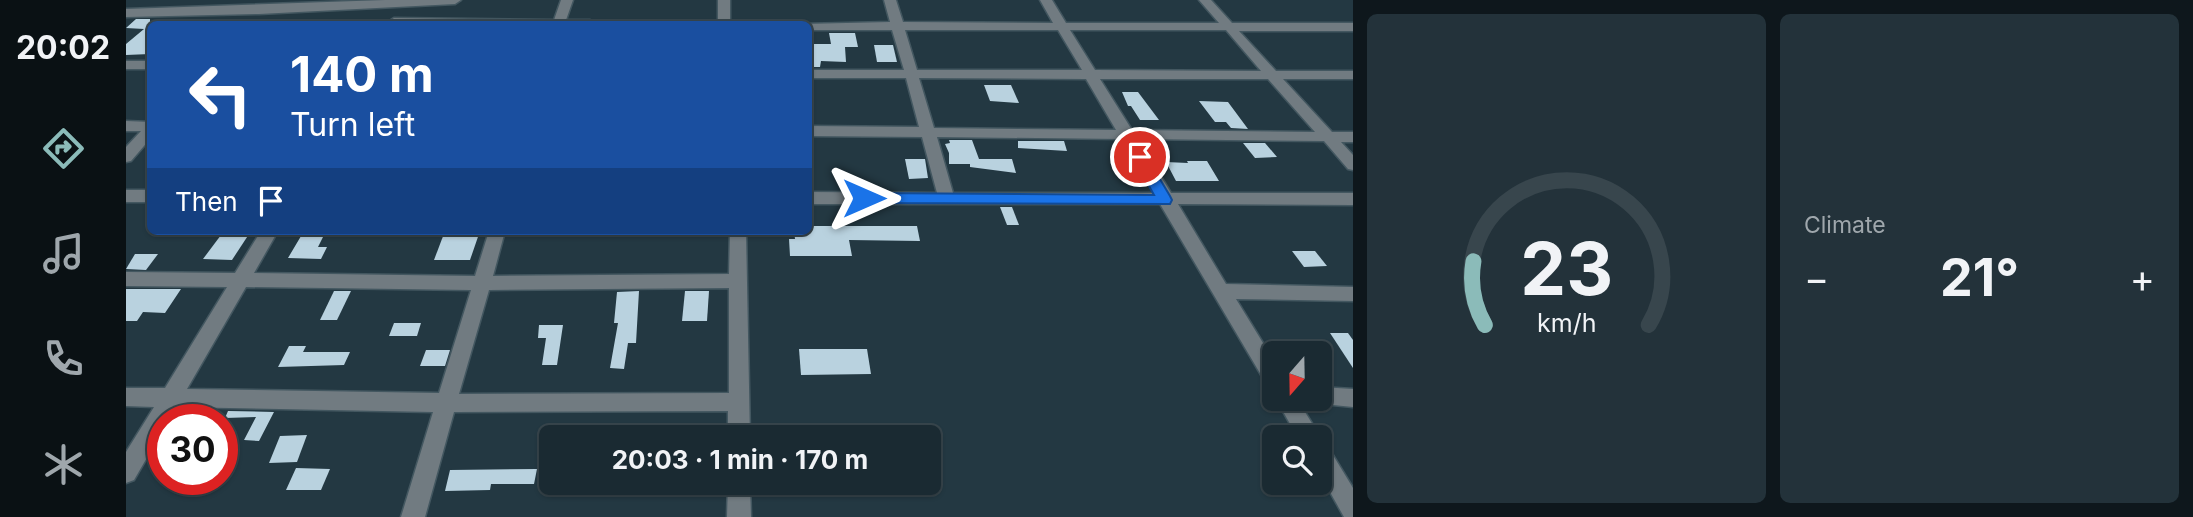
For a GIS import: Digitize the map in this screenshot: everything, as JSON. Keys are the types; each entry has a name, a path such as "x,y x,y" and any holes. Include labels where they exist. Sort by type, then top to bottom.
{"street":[{"path":"249,21 268,0"},
{"path":"126,13 260,10 455,0"},
{"path":"560,21 567,0"},
{"path":"724,0 724,21"},
{"path":"890,0 947,198"},
{"path":"1046,0 1262,359"},
{"path":"1205,0 1353,165"},
{"path":"394,21 406,1"},
{"path":"812,26 1063,29 1353,27"},
{"path":"126,65 147,65"},
{"path":"812,74 1353,75"},
{"path":"126,126 147,129"},
{"path":"812,131 1353,137"},
{"path":"126,158 147,133"},
{"path":"126,196 147,196"},
{"path":"812,198 1353,200"},
{"path":"126,472 268,235"},
{"path":"413,517 496,235"},
{"path":"738,235 739,425"},
{"path":"126,279 482,283 738,281"},
{"path":"1221,291 1353,294"},
{"path":"126,397 447,403 739,402"},
{"path":"1332,397 1353,398"},
{"path":"1332,474 1353,510"},
{"path":"739,495 739,517"}],"building":[{"path":"136,19 150,19 147,21 147,54 126,55 126,44 144,29 126,28"},
{"path":"829,33 855,33 858,47 845,47 846,62 821,61 820,67 812,67 812,44 831,44"},
{"path":"874,45 893,45 897,62 877,62"},
{"path":"984,85 1011,85 1019,103 990,101"},
{"path":"1122,92 1138,92 1159,120 1140,120 1131,106 1128,106"},
{"path":"1199,101 1228,102 1248,129 1231,128 1226,122 1215,122"},
{"path":"949,140 972,140 979,159 1012,159 1016,173 970,167 970,164 949,164 949,153 945,144 950,143"},
{"path":"1018,141 1064,141 1067,151 1018,148"},
{"path":"1243,143 1265,143 1277,157 1255,158"},
{"path":"905,159 925,159 928,178 909,179"},
{"path":"1187,161 1207,161 1219,181 1176,181 1166,162 1188,163"},
{"path":"1000,207 1012,207 1019,225 1007,225"},
{"path":"812,226 917,226 920,241 849,240 852,256 790,256 789,239 795,239 794,235 812,235"},
{"path":"221,235 248,235 232,260 203,259"},
{"path":"302,235 324,235 318,247 327,247 321,259 288,258"},
{"path":"443,235 479,235 470,260 434,260"},
{"path":"1292,251 1315,251 1327,266 1304,267"},
{"path":"135,254 158,254 146,270 126,269"},
{"path":"126,289 181,289 165,313 143,312 137,321 126,321"},
{"path":"334,291 351,291 337,320 320,320"},
{"path":"639,291 636,343 628,343 624,369 610,368 618,323 614,323 617,292"},
{"path":"685,291 709,291 707,321 682,321"},
{"path":"394,323 421,323 417,336 389,336"},
{"path":"539,325 563,325 557,365 542,365 546,338 538,338"},
{"path":"1330,333 1348,333 1353,340 1353,368"},
{"path":"289,346 306,346 303,352 350,352 344,365 278,367"},
{"path":"799,349 867,349 871,374 801,375"},
{"path":"426,350 450,350 445,366 420,366"},
{"path":"238,411 274,412 259,441 244,440 256,417 238,418"},
{"path":"307,435 297,462 269,463 280,436"},
{"path":"296,468 330,469 321,490 286,490"},
{"path":"537,469 534,484 491,484 490,490 445,491 450,470"}],"route":[{"path":"864,198 1165,200 1140,157"}]}
